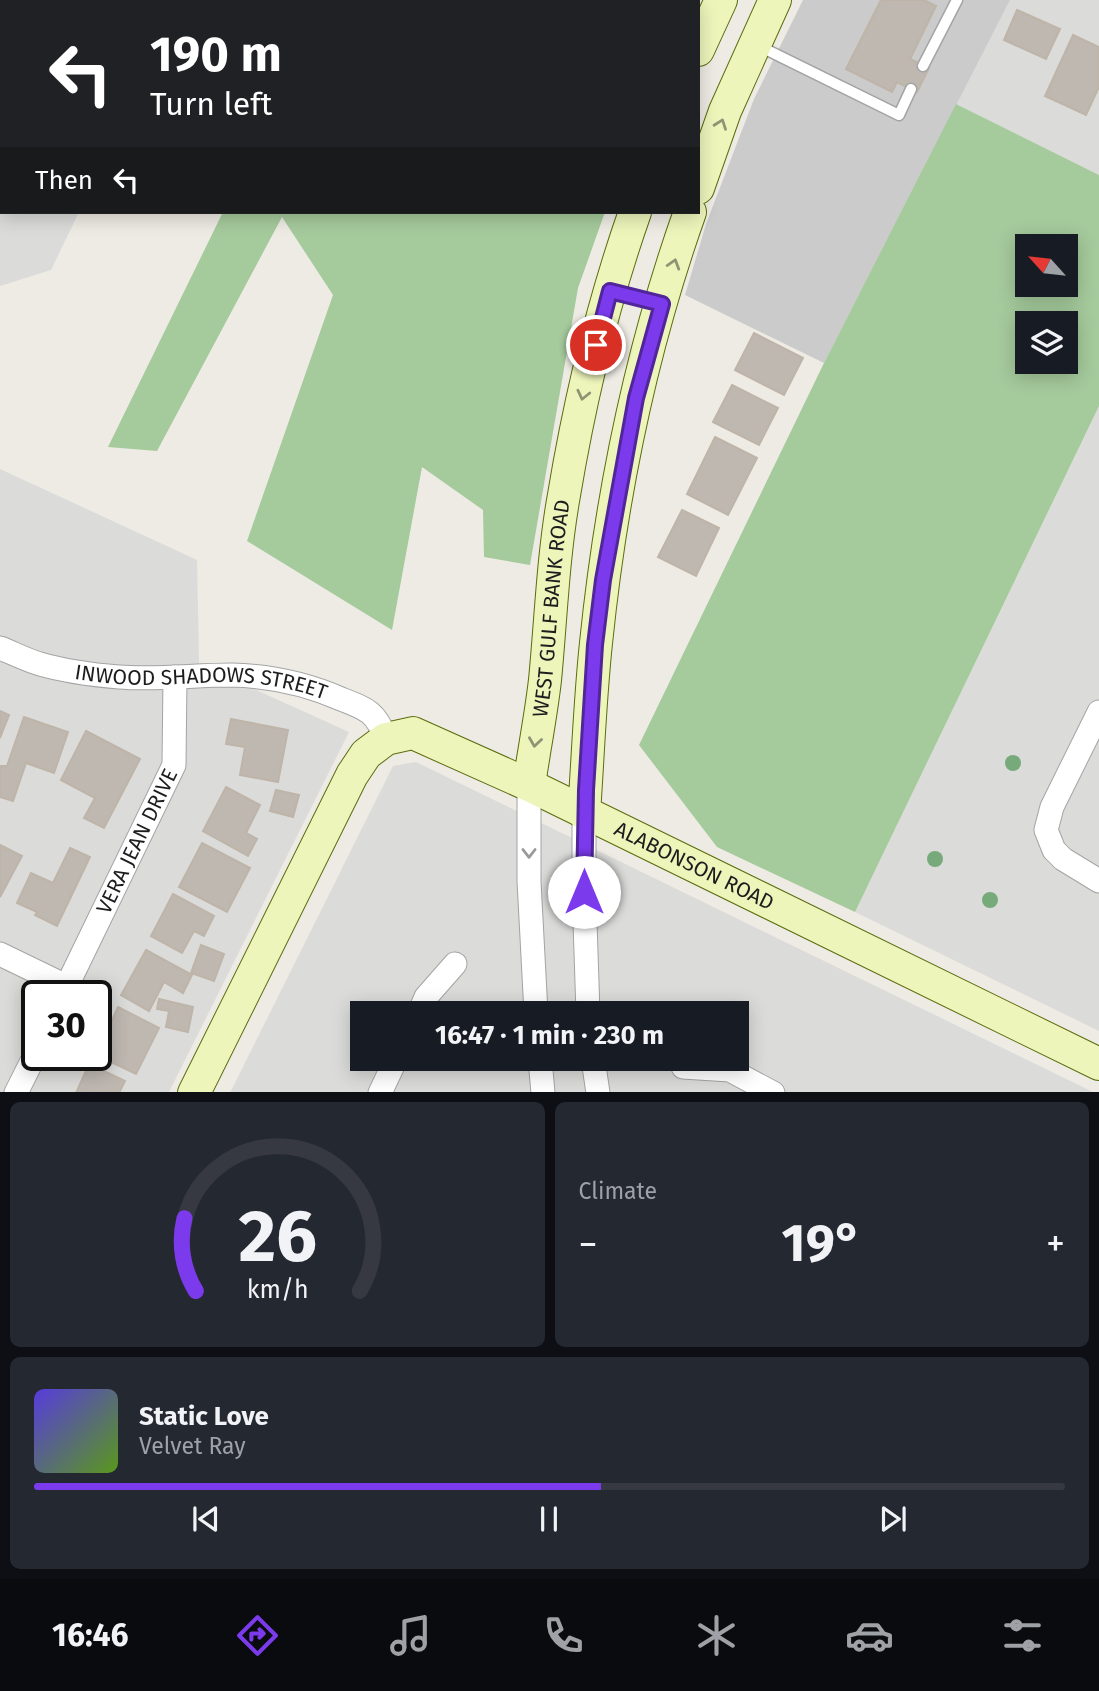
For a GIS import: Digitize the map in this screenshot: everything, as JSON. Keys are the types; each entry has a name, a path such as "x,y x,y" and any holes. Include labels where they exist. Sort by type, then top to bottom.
{"street":[{"path":"700,46 721,0"},
{"path":"700,182 725,111 775,0"},
{"name":"WEST GULF BANK ROAD","path":"535,1001 529,881 529,785 544,680 553,575 582,398 610,291 634,214"},
{"path":"589,1001 584,813 595,645 603,580 636,398 689,214"},
{"path":"610,291 662,304"},
{"name":"INWOOD SHADOWS STREET","path":"0,648 40,664 117,677 231,676 293,683 330,694 368,710 380,722 386,739"},
{"name":"VERA JEAN DRIVE","path":"70,980 174,765 175,677"},
{"path":"1099,712 1052,807 1046,830 1054,850 1063,859 1099,881"},
{"name":"ALABONSON ROAD","path":"386,739 414,733 529,785 1099,1064"},
{"path":"194,1092 352,775 366,754 386,739"},
{"path":"0,954 45,980"},
{"path":"424,1001 455,964"},
{"path":"16,1092 27,1071"},
{"path":"380,1092 390,1071"},
{"path":"541,1071 543,1092"},
{"path":"595,1071 598,1092"},
{"path":"732,1071 771,1092"}],"lane":[{"path":"923,65 957,0"},
{"path":"755,44 899,115 911,89"}],"shaded area":[{"path":"803,0 1010,0 824,363 685,295 706,224 754,99"},
{"path":"1010,0 1099,0 1099,175 956,104"},
{"path":"0,214 78,214 51,270 0,286"},
{"path":"1099,406 1099,1031 855,912"},
{"path":"0,469 197,560 199,664 349,732 169,1092 0,1092"},
{"path":"416,762 1093,1092 230,1092 393,766"}],"green space":[{"path":"956,104 1099,175 1099,406 855,912 717,847 639,745 824,363"},
{"path":"222,214 604,214 578,288 530,565 484,557 483,510 422,467 392,630 247,541 333,295 282,217 157,451 108,447"}],"building":[{"path":"881,0 924,0 936,6 910,59 929,68 917,92 897,82 892,92 846,69"},
{"path":"1017,10 1060,29 1046,59 1004,40"},
{"path":"1073,35 1099,47 1099,87 1086,115 1045,96"},
{"path":"754,333 803,358 784,395 735,370"},
{"path":"732,385 778,408 759,445 713,422"},
{"path":"715,437 757,458 728,515 687,494"},
{"path":"682,510 719,528 696,576 658,557"},
{"path":"0,711 9,715 0,738"},
{"path":"24,717 68,732 54,773 26,763 13,801 0,797 0,766 7,766"},
{"path":"231,719 288,730 278,782 240,775 245,747 226,744"},
{"path":"86,731 140,759 104,828 84,818 95,798 61,780"},
{"path":"226,787 260,805 246,833 257,839 248,856 203,831"},
{"path":"276,790 299,795 293,817 270,811"},
{"path":"202,843 250,868 227,912 179,887"},
{"path":"0,845 22,856 0,897"},
{"path":"70,848 90,857 57,926 35,915 37,912 17,903 31,873 53,883"},
{"path":"173,894 214,916 204,936 194,931 182,953 151,936"},
{"path":"201,945 224,954 214,981 191,973"},
{"path":"146,950 192,975 183,993 164,982 149,1011 121,995"},
{"path":"159,999 193,1007 188,1032 166,1027 169,1011 157,1009"},
{"path":"118,1007 159,1028 136,1074 112,1063 112,1020"},
{"path":"86,1071 104,1071 125,1081 120,1092 76,1092"}],"route":[{"path":"584,892 584,813 595,645 603,580 636,398 662,304 610,291 596,345"}]}
